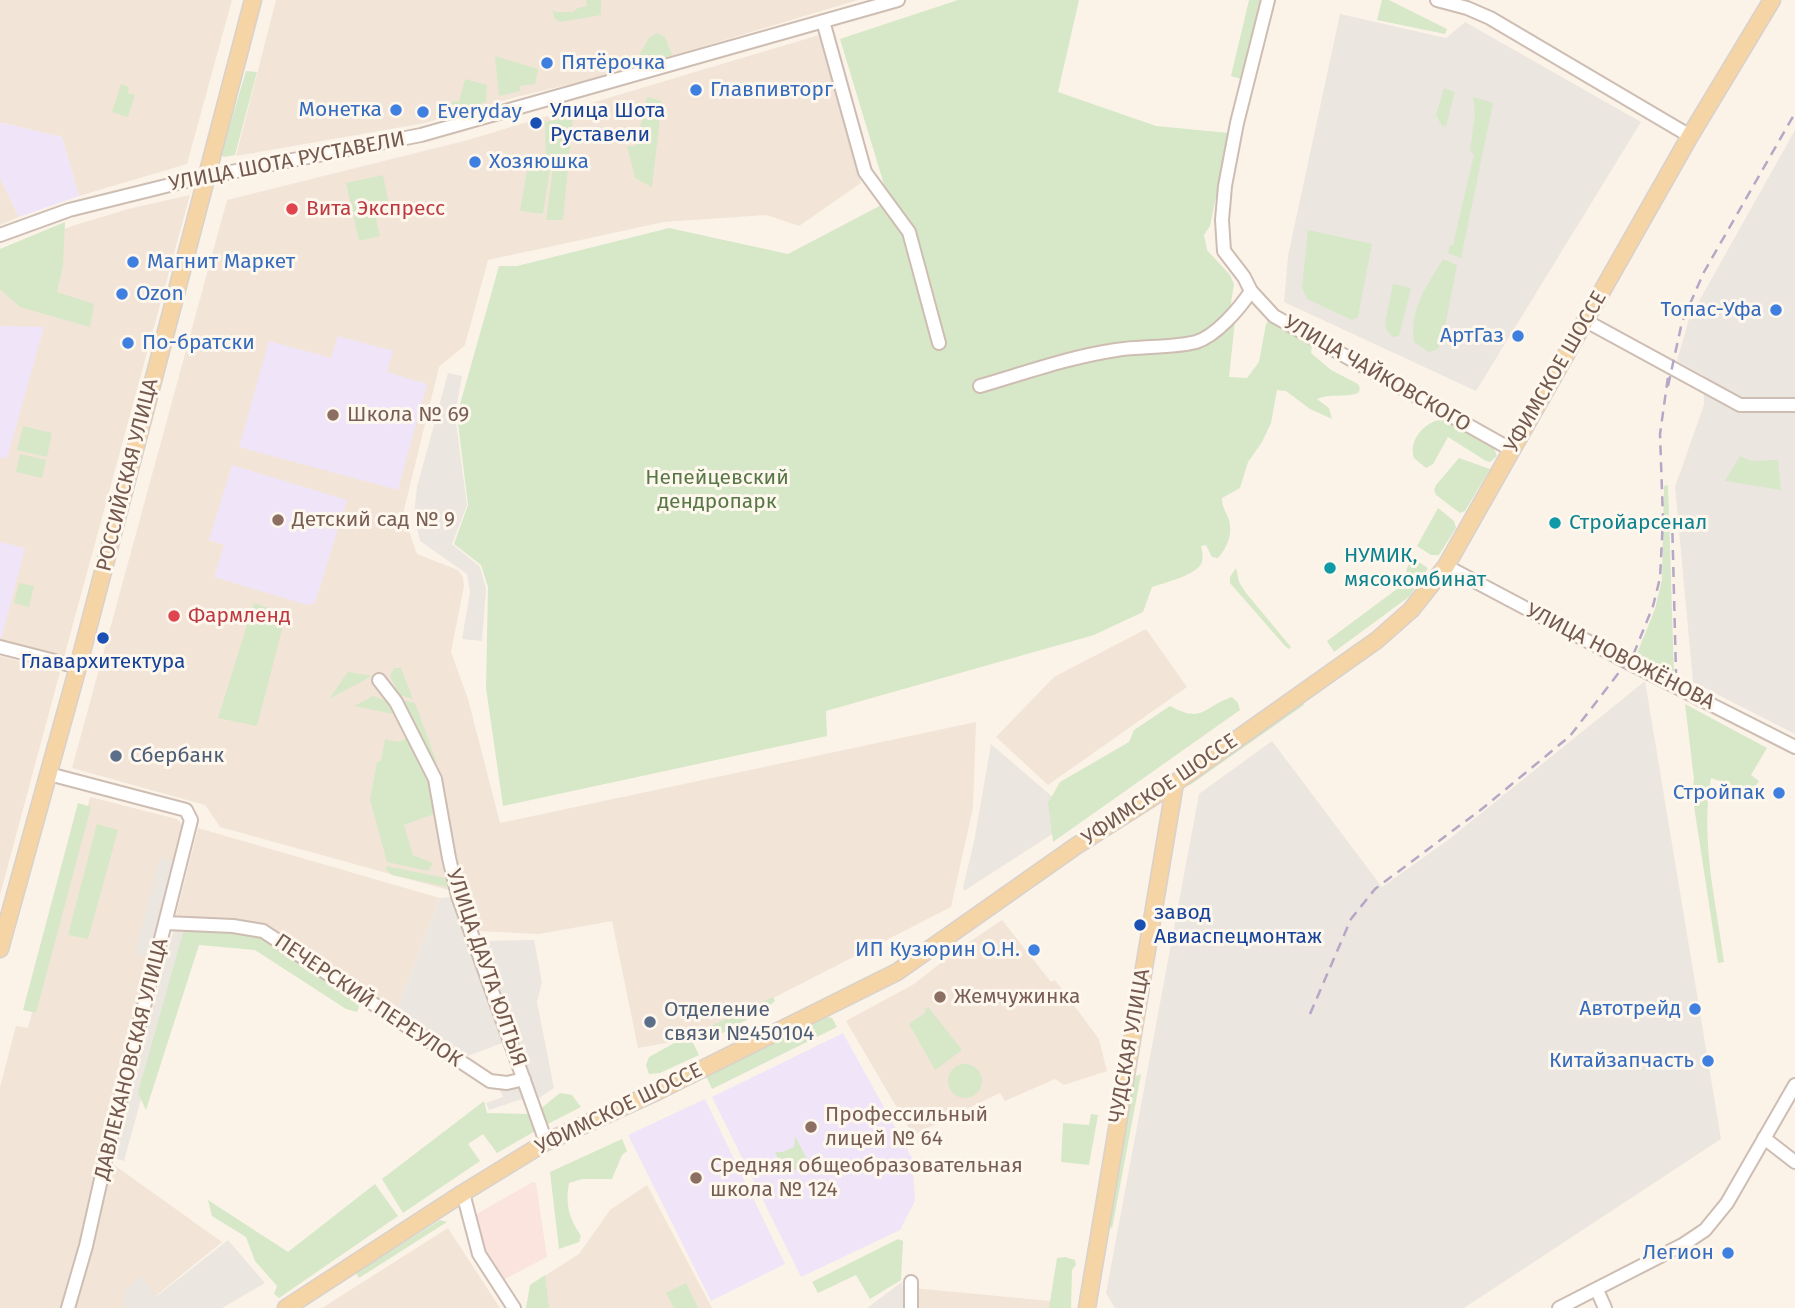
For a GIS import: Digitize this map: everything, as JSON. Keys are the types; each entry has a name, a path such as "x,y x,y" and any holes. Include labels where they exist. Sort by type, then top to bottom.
{"main road":[{"name":"РОССИЙСКАЯ УЛИЦА","path":"0,949 78,667 253,0"},
{"name":"УФИМСКОЕ ШОССЕ","path":"286,1308 463,1192 546,1142 656,1092 897,972 1076,846 1175,783 1377,640 1411,610 1446,566 1690,136 1772,0"},
{"name":"ЧУДСКАЯ УЛИЦА","path":"1087,1308 1175,783"}],"street":[{"name":"УЛИЦА ШОТА РУСТАВЕЛИ","path":"0,235 69,210 207,176 421,135 898,0"},
{"name":"УЛИЦА ЧАЙКОВСКОГО","path":"1268,0 1224,186 1224,251 1251,291 1274,316 1512,450"},
{"path":"1437,0 1490,18 1690,136"},
{"path":"824,21 865,172 909,232 939,343"},
{"path":"980,386 1060,362 1116,350 1198,341 1241,307 1251,291"},
{"path":"1586,321 1740,405 1795,405"},
{"name":"УЛИЦА НОВОЖЁНОВА","path":"1446,566 1795,747"},
{"path":"0,647 78,667"},
{"name":"УЛИЦА ДАУТА ЮЛТЫЯ","path":"379,680 396,702 435,779 458,895 546,1142"},
{"name":"ДАВЛЕКАНОВСКАЯ УЛИЦА","path":"49,774 186,810 191,820 86,1246 68,1308"},
{"name":"ПЕЧЕРСКИЙ ПЕРЕУЛОК","path":"166,923 233,926 263,931 490,1081 508,1083 524,1079"},
{"path":"1559,1308 1684,1244 1705,1230 1727,1203 1795,1085"},
{"path":"1764,1138 1795,1162"},
{"path":"463,1192 479,1254 514,1308"},
{"path":"911,1282 911,1308"},
{"path":"1597,1290 1605,1308"}],"shaded area":[{"path":"0,0 232,0 187,164 79,196 62,137 0,124"},
{"path":"276,0 858,0 608,75 425,123 236,156"},
{"path":"1340,14 1446,38 1465,22 1641,122 1476,391 1284,302 1288,256"},
{"path":"819,35 861,183 799,226 766,215 664,222 488,260 465,345 439,367 403,514 417,554 458,570 463,577 464,586 451,652 468,699 500,823 976,722 973,808 951,907 695,1038 638,1048 612,921 539,934 476,931 459,893 220,827 205,805 72,768 227,200 464,141"},
{"path":"0,124 62,137 79,196 19,217 0,178"},
{"path":"1795,130 1795,734 1693,682 1675,487 1704,405 1703,375 1677,361 1689,319"},
{"path":"0,178 19,217 0,225"},
{"path":"190,195 64,657 0,641 0,253 75,225 128,209"},
{"path":"0,326 44,327 7,459 0,457"},
{"name":"Школа № 69","path":"338,336 393,351 387,372 427,384 398,490 239,447 269,341 331,358"},
{"path":"448,373 462,376 455,415 467,505 452,544 480,567 486,589 482,641 462,639 470,592 467,574 420,541 414,515 417,487"},
{"name":"Детский сад № 9","path":"232,465 347,500 315,603 307,605 214,577 224,545 209,540"},
{"path":"0,542 25,548 2,637 0,637"},
{"path":"1146,629 1187,687 1048,785 996,737 1054,677"},
{"path":"0,656 60,672 0,895"},
{"path":"1645,681 1721,1139 1464,1308 1115,1308 1106,1293 1199,794 1272,741 1382,887 1448,840"},
{"path":"991,744 1077,818 964,891 963,887 974,842"},
{"path":"90,797 177,819 184,832 103,1157 222,1242 141,1308 0,1308 0,1087 16,1026 28,1028"},
{"path":"198,828 440,898 395,1014 267,926 175,919"},
{"path":"160,858 175,862 151,957 135,953"},
{"path":"452,897 505,1042 457,1060 395,1014 440,898"},
{"path":"1002,920 1051,982 1055,980 1099,1039 1107,1071 1064,1085 1055,1079 1005,1101 1000,1093 913,1135 846,1021 914,984"},
{"path":"174,929 187,932 124,1161 112,1157"},
{"path":"534,940 542,982 537,1002 554,1088 536,1100 480,941"},
{"name":"Профессильный лицей № 64","path":"843,1033 912,1158 915,1201 900,1230 801,1277 712,1097"},
{"path":"517,1084 522,1099 489,1110 486,1103 503,1097 500,1090"},
{"name":"Средняя общеобразовательная школа № 124","path":"705,1099 785,1264 711,1301 628,1135"},
{"path":"533,1182 536,1183 547,1257 501,1281 478,1236 473,1216"},
{"path":"647,1185 712,1308 534,1308 543,1277 579,1254 610,1210"},
{"path":"448,1228 500,1308 322,1308"},
{"path":"228,1240 265,1283 222,1308 125,1308 124,1292 140,1276 157,1296"},
{"path":"902,1282 905,1308 867,1308"},
{"path":"913,1288 1051,1301 1049,1308 913,1308"}],"green space":[{"path":"586,0 601,0 601,15 560,22 555,19 552,10 573,12 587,6"},
{"name":"Непейцевский дендропарк","path":"958,0 1079,0 1058,92 1156,126 1229,133 1210,226 1204,235 1207,250 1230,275 1234,284 1231,303 1236,311 1229,377 1247,378 1259,362 1266,324 1269,320 1279,321 1289,333 1313,339 1311,353 1331,370 1358,384 1358,393 1317,399 1329,408 1332,419 1310,409 1286,391 1277,390 1271,423 1248,462 1240,488 1222,498 1230,525 1230,536 1224,550 1218,558 1212,557 1206,545 1201,546 1203,555 1198,568 1152,587 1143,612 1094,635 826,711 827,736 503,806 486,688 488,587 481,565 454,544 468,505 457,415 499,266 517,266 669,228 788,254 889,201 840,39"},
{"path":"1249,0 1260,0 1244,80 1231,76"},
{"path":"1382,0 1389,0 1447,29 1445,34 1377,20"},
{"path":"657,33 665,37 672,55 626,69 625,65 636,61 649,38"},
{"path":"495,56 538,69 535,84 520,86 520,91 499,96"},
{"path":"246,71 257,72 235,155 224,157 221,155"},
{"path":"465,79 487,85 486,102 453,112 452,101 459,102"},
{"path":"121,84 129,87 128,93 135,95 128,117 112,112"},
{"path":"1444,88 1455,92 1446,126 1442,126 1436,115"},
{"path":"647,97 662,101 652,187 635,178 627,146 636,146"},
{"path":"1473,97 1493,103 1461,258 1448,253 1450,245 1453,245 1474,155 1470,151 1475,114"},
{"path":"573,116 563,220 546,220 553,167 546,162 545,122"},
{"path":"528,165 550,168 543,214 520,211"},
{"path":"383,175 391,214 376,219 380,236 359,241 346,183"},
{"path":"65,222 63,266 57,292 94,304 90,327 20,307 0,289 0,249"},
{"path":"1308,230 1372,244 1358,317 1352,320 1307,299 1302,288"},
{"path":"1443,259 1457,265 1443,337 1438,349 1429,352 1414,342 1414,319 1425,288"},
{"path":"1393,284 1411,288 1399,336 1393,337 1385,324"},
{"path":"1439,420 1447,420 1494,448 1497,456 1490,462 1486,461 1448,437 1433,464 1426,468 1414,458 1413,445 1423,429"},
{"path":"23,426 52,433 47,457 17,450"},
{"path":"20,454 46,460 42,478 16,472"},
{"path":"1740,456 1751,461 1778,460 1781,490 1725,481"},
{"path":"1459,458 1490,469 1465,511 1460,513 1436,495 1434,490"},
{"path":"1668,485 1674,675 1636,656 1655,609 1662,580 1664,486"},
{"path":"1438,508 1454,521 1456,528 1439,555 1431,555 1417,546"},
{"path":"1411,557 1428,568 1410,596 1334,652 1327,641 1401,586"},
{"path":"1236,568 1239,582 1246,593 1291,647 1289,649 1230,583 1230,577"},
{"path":"19,583 34,586 29,607 14,603"},
{"path":"254,603 286,614 257,726 218,718"},
{"path":"394,668 401,668 413,699 399,695 390,676"},
{"path":"348,672 372,676 329,699"},
{"path":"373,696 387,701 393,714 354,706"},
{"path":"1232,697 1240,710 1053,842 1048,803 1060,782 1129,742 1134,730 1170,706 1197,714"},
{"path":"403,700 415,703 437,763 435,762"},
{"path":"1301,700 1304,705 1190,785 1186,784"},
{"path":"1685,704 1767,748 1751,775 1759,781 1752,792 1711,778 1708,847 1724,962 1718,963 1692,793 1694,779"},
{"path":"407,738 426,770 434,814 404,825 413,855 433,863 428,871 387,862 370,800 377,762 381,761 385,739 398,742"},
{"path":"78,803 91,807 36,1013 23,1010"},
{"path":"97,824 118,830 88,939 68,935"},
{"path":"386,866 446,878 449,882 447,887 392,875"},
{"path":"191,928 260,937 358,1001 359,1007 357,1012 346,1009 255,950 199,945 146,1110 138,1093 183,933"},
{"path":"773,997 775,1001 763,1011 704,1043 698,1032"},
{"path":"928,1007 962,1050 935,1070 909,1024 926,1012"},
{"path":"828,1017 832,1018 837,1027 712,1089 706,1076"},
{"path":"689,1035 699,1055 660,1073 649,1074 646,1065 649,1057"},
{"path":"965,1064 977,1069 982,1081 977,1093 965,1098 953,1093 948,1081 953,1069"},
{"path":"1141,1074 1112,1229 1108,1222 1134,1077"},
{"path":"560,1093 572,1095 581,1107 544,1126 539,1110"},
{"path":"484,1101 487,1113 528,1114 537,1130 497,1153 483,1134 468,1144 480,1161 403,1213 382,1179"},
{"path":"1091,1114 1098,1115 1089,1165 1061,1162 1063,1123 1089,1125"},
{"path":"795,1136 809,1163 786,1175 775,1152 794,1147"},
{"path":"622,1139 627,1151 622,1155 612,1179 582,1179 569,1183 569,1211 581,1236 579,1242 559,1249 550,1172"},
{"path":"375,1184 398,1216 279,1298 274,1294 277,1286 255,1261 246,1237 212,1216 208,1200 288,1252"},
{"path":"440,1220 447,1222 359,1278 356,1273"},
{"path":"898,1239 903,1241 901,1280 870,1299 856,1275 818,1293 812,1282"},
{"path":"1057,1258 1075,1260 1076,1265 1072,1270 1071,1308 1049,1308"},
{"path":"545,1275 549,1308 526,1308 530,1285"},
{"path":"686,1283 698,1308 674,1308 666,1293"}],"railway":[{"path":"1668,386 1682,322 1704,272 1795,113"},
{"path":"1310,1014 1351,919 1375,889 1483,808 1570,736 1634,653 1653,606 1660,578 1663,519 1660,434 1668,377"},
{"path":"1672,516 1676,673"}],"place":[{"name":"Пятёрочка","path":"547,63"},
{"name":"Главпивторг","path":"696,90"},
{"name":"Монетка","path":"396,110"},
{"name":"Everyday","path":"423,112"},
{"name":"Улица Шота Руставели","path":"536,123"},
{"name":"Хозяюшка","path":"475,162"},
{"name":"Вита Экспресс","path":"292,209"},
{"name":"Магнит Маркет","path":"133,262"},
{"name":"Ozon","path":"122,294"},
{"name":"Топас-Уфа","path":"1776,310"},
{"name":"АртГаз","path":"1518,336"},
{"name":"По-братски","path":"128,343"},
{"name":"Школа № 69","path":"333,415"},
{"name":"Детский сад № 9","path":"278,520"},
{"name":"Стройарсенал","path":"1555,523"},
{"name":"НУМИК, мясокомбинат","path":"1330,568"},
{"name":"Фармленд","path":"174,616"},
{"name":"Главархитектура","path":"103,638"},
{"name":"Сбербанк","path":"116,756"},
{"name":"Стройпак","path":"1779,793"},
{"name":"завод Авиаспецмонтаж","path":"1140,925"},
{"name":"ИП Кузюрин О.Н.","path":"1034,950"},
{"name":"Жемчужинка","path":"940,997"},
{"name":"Автотрейд","path":"1695,1009"},
{"name":"Отделение связи №450104","path":"650,1022"},
{"name":"Китайзапчасть","path":"1708,1061"},
{"name":"Профессильный лицей № 64","path":"811,1127"},
{"name":"Средняя общеобразовательная школа № 124","path":"696,1178"},
{"name":"Легион","path":"1728,1253"}]}
